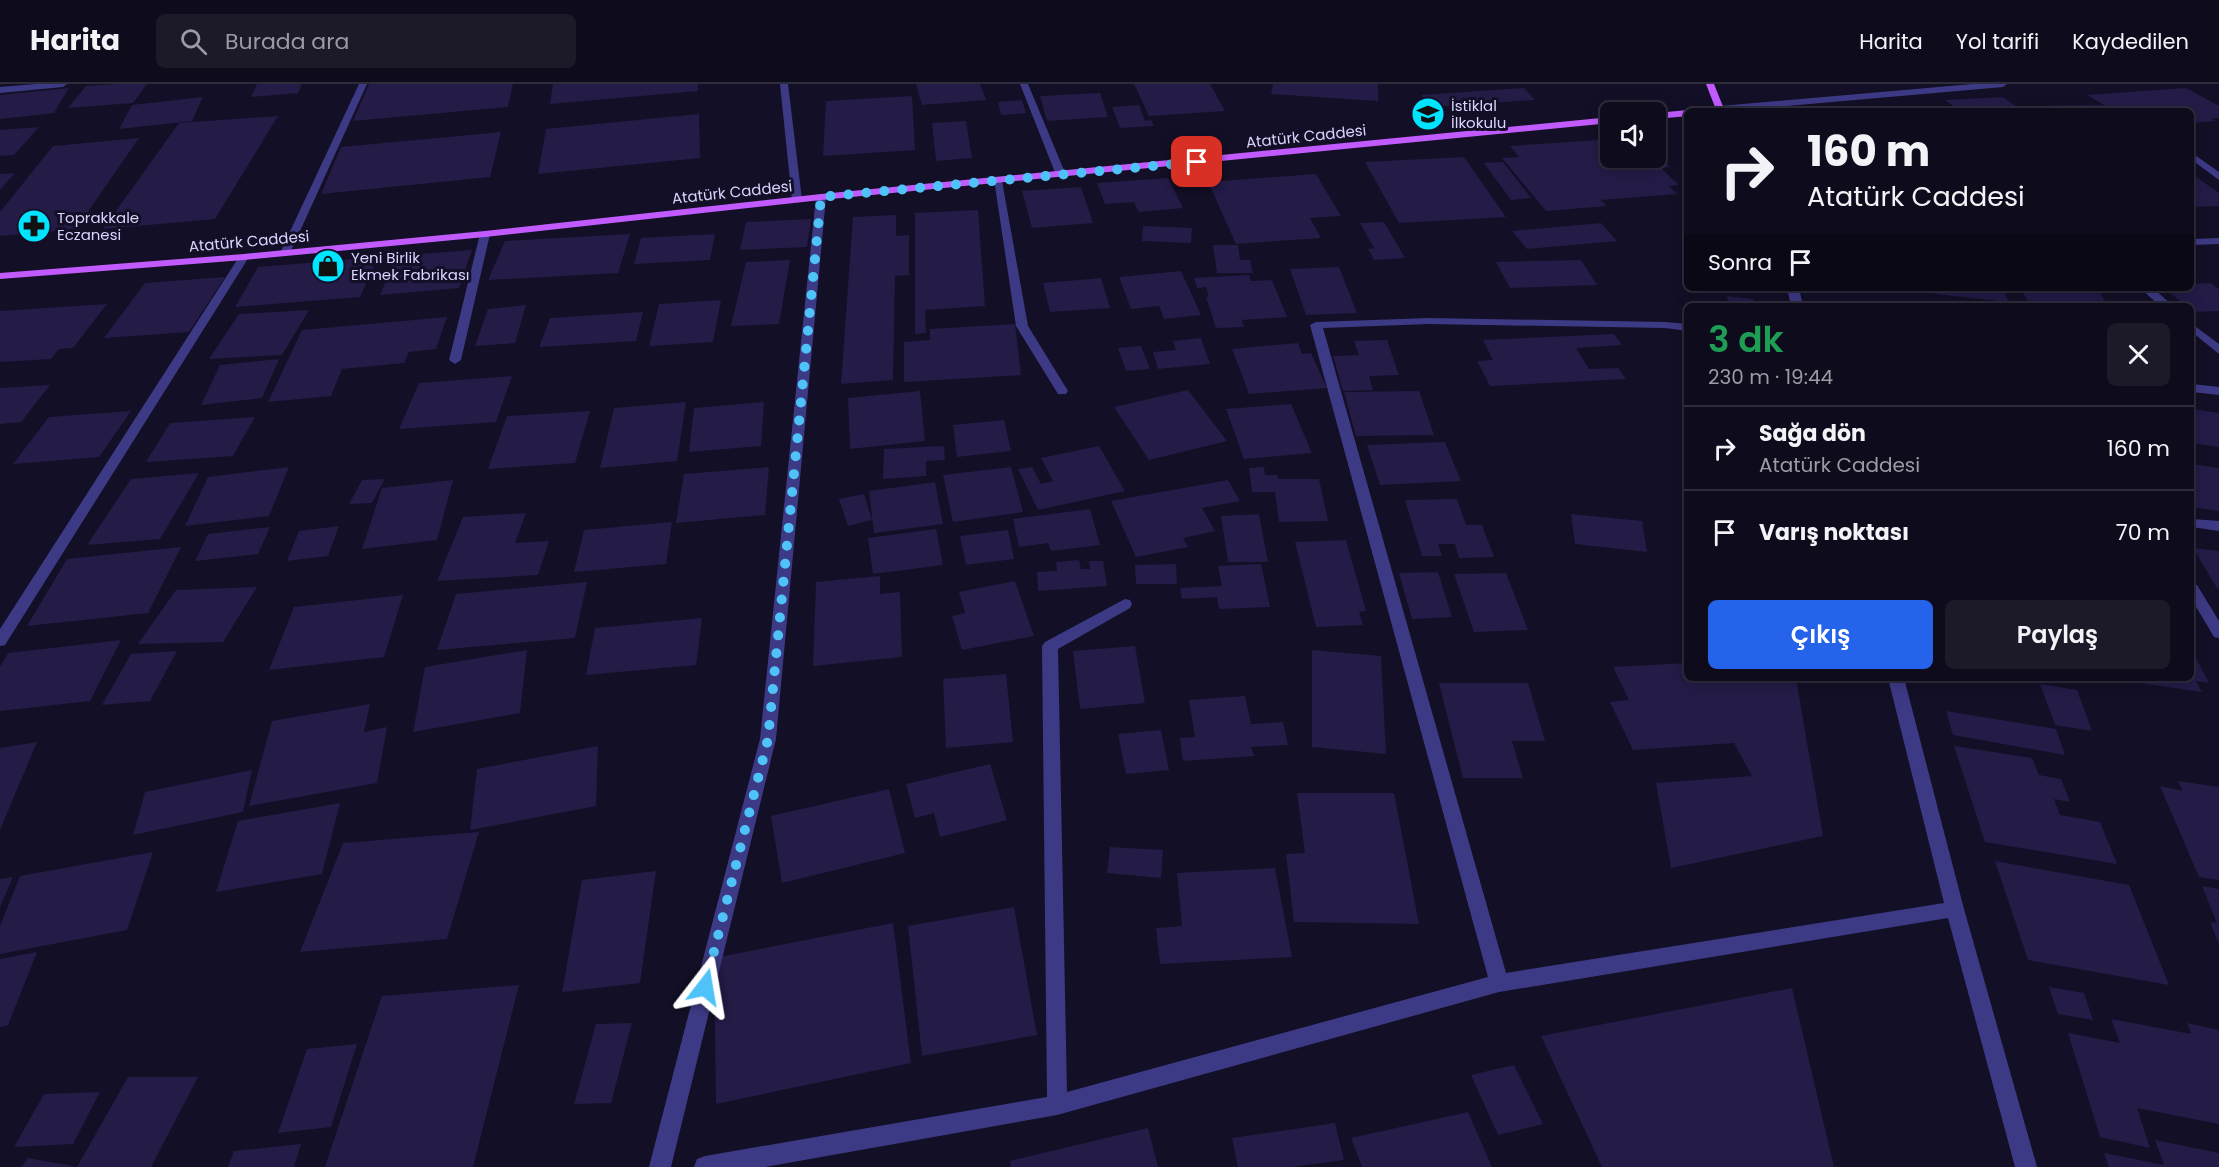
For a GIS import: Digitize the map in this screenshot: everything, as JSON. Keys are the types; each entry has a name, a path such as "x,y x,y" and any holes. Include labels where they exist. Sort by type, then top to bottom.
{"main road":[{"path":"1710,84 1720,108"},
{"path":"1666,115 1684,112"},
{"name":"Atatürk Caddesi","path":"0,276 244,257 485,234 821,197 1600,121"}],"street":[{"path":"0,90 63,84"},
{"path":"285,253 363,84"},
{"path":"784,84 798,200"},
{"path":"1024,84 1060,175"},
{"path":"1743,108 2004,84"},
{"path":"2194,158 2219,177"},
{"path":"997,181 1022,326 1062,391"},
{"path":"660,1167 768,739 821,197"},
{"path":"455,360 485,234"},
{"path":"2194,242 2219,241"},
{"path":"0,641 244,257"},
{"path":"2150,291 2164,303"},
{"path":"1499,983 1316,325 1429,321 1665,325 1684,327"},
{"path":"2194,329 2219,350"},
{"path":"2194,388 2219,392"},
{"path":"2194,523 2219,526"},
{"path":"2194,592 2219,633"},
{"path":"1057,1105 1050,646 1125,604"},
{"path":"1897,681 1955,909 2026,1167"},
{"path":"705,1167 1057,1105 1499,983 1955,909"}],"building":[{"path":"147,84 133,103 68,108 86,86"},
{"path":"257,84 302,84 298,93 251,97"},
{"path":"369,84 513,84 508,107 353,121"},
{"path":"553,84 698,84 698,91 550,104"},
{"path":"916,84 980,84 986,100 922,105"},
{"path":"1134,84 1210,84 1225,111 1149,116"},
{"path":"1273,84 1378,84 1378,101 1271,94"},
{"path":"69,88 54,113 0,119 0,95"},
{"path":"1524,88 1535,100 1432,107 1421,95"},
{"path":"2186,88 2219,106 2219,118 2211,118 2215,121 2194,123 2194,108 2109,108 2087,95"},
{"path":"1100,93 1108,117 1047,121 1040,96"},
{"path":"912,96 915,150 823,156 826,101"},
{"path":"203,97 192,121 119,129 132,105"},
{"path":"2003,97 2019,108 1956,108 1945,100"},
{"path":"1022,100 1026,113 1001,115 998,102"},
{"path":"1139,105 1145,121 1151,120 1154,126 1120,128 1112,107"},
{"path":"2103,105 2107,108 2028,108 2026,106"},
{"path":"699,114 700,158 538,174 546,129"},
{"path":"278,116 215,219 103,229 179,123"},
{"path":"966,121 972,158 936,161 932,123"},
{"path":"39,127 14,155 0,156 0,130"},
{"path":"501,132 490,177 321,194 341,147"},
{"path":"139,138 76,229 0,236 0,212 53,146"},
{"path":"1600,140 1600,168 1661,168 1679,185 1669,186 1677,194 1601,200 1607,206 1546,211 1502,158 1519,157 1510,146"},
{"path":"1464,157 1506,217 1399,223 1365,162"},
{"path":"1503,162 1531,198 1511,200 1484,163"},
{"path":"15,173 0,190 0,174"},
{"path":"1316,174 1341,216 1310,218 1321,238 1236,244 1208,182"},
{"path":"2194,175 2219,193 2219,206 2194,207"},
{"path":"1168,178 1183,208 1139,212 1134,202 1105,204 1097,183"},
{"path":"1081,187 1093,223 1032,228 1022,191"},
{"path":"978,210 985,306 925,310 926,333 915,334 915,213"},
{"path":"896,215 896,236 909,235 909,275 895,276 893,380 841,384 853,217"},
{"path":"811,219 807,247 740,250 746,222"},
{"path":"1384,222 1405,258 1374,260 1368,249 1374,248 1360,223"},
{"path":"1601,223 1617,241 1527,249 1512,231"},
{"path":"1143,226 1192,228 1191,243 1142,241"},
{"path":"630,234 618,273 488,280 505,241"},
{"path":"715,234 710,260 634,264 641,238"},
{"path":"1213,245 1238,245 1240,260 1250,260 1253,273 1217,273"},
{"path":"472,250 459,288 380,295 396,256"},
{"path":"378,257 360,297 235,307 258,267"},
{"path":"790,260 779,324 731,326 746,262"},
{"path":"1581,260 1597,285 1510,288 1496,262"},
{"path":"1339,267 1357,313 1306,315 1290,269"},
{"path":"1181,271 1201,315 1164,319 1159,306 1131,309 1119,277"},
{"path":"1249,275 1251,281 1272,280 1287,317 1242,320 1244,327 1216,328 1206,297 1209,297 1206,287 1197,288 1194,278"},
{"path":"225,277 189,332 104,338 145,283"},
{"path":"1101,278 1110,308 1050,312 1043,283"},
{"path":"2211,283 2219,289 2219,311 2195,312 2194,303 2183,303 2168,291 2194,291 2194,284"},
{"path":"1934,291 2004,291 2009,302 1935,294"},
{"path":"2022,291 2099,291 2106,303 2028,303"},
{"path":"1727,296 1753,299 1754,303 1728,303"},
{"path":"721,300 713,342 649,346 659,304"},
{"path":"107,304 73,348 59,349 51,359 0,362 0,311"},
{"path":"526,305 515,343 475,346 488,309"},
{"path":"309,310 282,355 209,359 239,314"},
{"path":"643,312 636,341 539,347 550,318"},
{"path":"447,317 436,349 409,352 404,363 342,369 331,396 268,402 302,330"},
{"path":"1015,324 1021,375 904,382 904,342 930,340 930,329"},
{"path":"1614,334 1622,345 1576,348 1589,369 1618,368 1626,379 1490,386 1477,361 1493,360 1483,340"},
{"path":"1201,338 1210,364 1158,369 1153,352 1176,350 1173,341"},
{"path":"1387,340 1399,375 1369,376 1373,390 1343,391 1333,356 1359,355 1354,341"},
{"path":"1298,343 1302,354 1311,353 1327,388 1249,394 1232,349"},
{"path":"1141,346 1150,369 1126,371 1118,348"},
{"path":"279,359 262,398 201,405 220,365"},
{"path":"512,376 496,422 399,429 419,383"},
{"path":"50,385 21,422 0,424 0,388"},
{"path":"1188,390 1227,441 1149,460 1114,407"},
{"path":"920,391 925,441 850,449 848,398"},
{"path":"1419,391 1434,435 1356,436 1344,392"},
{"path":"686,402 677,461 600,468 614,408"},
{"path":"764,402 761,446 689,452 694,408"},
{"path":"1291,404 1312,453 1244,459 1226,409"},
{"path":"2194,409 2219,413 2219,447 2194,443"},
{"path":"131,411 99,457 13,464 49,417"},
{"path":"590,411 575,463 488,469 507,416"},
{"path":"255,417 233,456 146,462 170,423"},
{"path":"1004,420 1011,451 957,457 953,425"},
{"path":"1445,442 1461,481 1380,485 1367,445"},
{"path":"944,446 945,460 926,461 926,476 883,479 884,449"},
{"path":"1099,446 1125,491 1038,510 1018,469 1032,467 1041,484 1053,481 1041,458"},
{"path":"2194,464 2219,468 2219,511 2194,507"},
{"path":"289,467 269,516 185,526 208,477"},
{"path":"769,467 765,515 676,523 684,474"},
{"path":"1011,467 1023,512 953,522 943,475"},
{"path":"1264,467 1265,475 1277,475 1278,479 1319,479 1328,521 1279,522 1275,492 1252,492 1249,468"},
{"path":"199,473 160,539 87,545 131,479"},
{"path":"385,479 372,503 349,504 362,480"},
{"path":"453,480 437,540 362,549 382,488"},
{"path":"1228,480 1240,501 1202,508 1215,531 1183,538 1188,547 1136,557 1111,501"},
{"path":"935,482 943,524 874,533 869,491"},
{"path":"864,494 872,520 848,526 839,499"},
{"path":"1457,499 1466,525 1482,525 1494,557 1459,558 1455,544 1438,544 1442,556 1422,556 1405,500"},
{"path":"1090,509 1100,545 1051,551 1048,543 1019,547 1013,519"},
{"path":"526,513 515,543 549,541 538,575 437,581 463,517"},
{"path":"1259,514 1268,562 1228,562 1221,516"},
{"path":"1571,514 1642,521 1647,552 1575,544"},
{"path":"672,522 666,564 574,572 584,530"},
{"path":"339,526 328,556 287,561 299,531"},
{"path":"270,527 258,554 195,561 208,534"},
{"path":"936,529 943,565 873,574 868,538"},
{"path":"1008,530 1014,559 966,565 960,536"},
{"path":"1346,540 1366,611 1359,612 1363,625 1316,627 1295,542"},
{"path":"181,547 148,613 27,626 67,559"},
{"path":"2194,548 2219,551 2219,589"},
{"path":"1079,560 1081,569 1090,569 1089,561 1103,561 1107,586 1038,591 1037,572 1057,571 1056,562"},
{"path":"1176,564 1177,584 1136,584 1135,565"},
{"path":"1261,564 1270,607 1219,609 1217,597 1182,599 1180,588 1222,586 1218,566"},
{"path":"1438,572 1452,617 1412,619 1399,573"},
{"path":"1506,573 1528,630 1474,632 1454,574"},
{"path":"880,576 880,594 900,592 902,657 813,666 816,582"},
{"path":"1015,581 1034,636 962,650 952,616 965,613 959,592"},
{"path":"587,582 575,638 437,650 456,594"},
{"path":"257,587 223,642 138,644 176,590"},
{"path":"403,595 384,657 269,670 294,607"},
{"path":"702,618 696,665 586,675 595,628"},
{"path":"121,640 90,701 0,711 0,667 8,653"},
{"path":"1135,646 1145,703 1080,709 1073,651"},
{"path":"527,650 520,713 413,732 425,667"},
{"path":"1312,650 1381,656 1386,754 1312,747"},
{"path":"177,651 150,701 102,705 131,654"},
{"path":"2194,654 2209,683 2196,681 2202,692 2126,681 2194,681"},
{"path":"1684,663 1684,681 1797,681 1823,836 1671,868 1656,783 1752,776 1734,743 1633,750 1610,702 1629,700 1613,667"},
{"path":"1006,674 1013,742 946,748 943,679"},
{"path":"1439,683 1528,683 1545,741 1512,741 1523,778 1463,778"},
{"path":"2040,684 2077,690 2092,731 2055,725"},
{"path":"1245,696 1251,724 1283,722 1288,745 1251,747 1254,756 1183,761 1180,738 1195,737 1189,700"},
{"path":"370,704 364,732 387,727 377,783 249,806 272,721"},
{"path":"1946,711 2056,729 2065,755 1953,735"},
{"path":"1161,730 1169,770 1126,774 1118,734"},
{"path":"37,742 0,830 0,748"},
{"path":"598,746 596,806 470,830 477,769"},
{"path":"1954,746 2032,758 2039,775 2061,779 2070,802 2054,799 2060,815 2100,822 2117,864 1985,842"},
{"path":"990,764 1007,820 940,837 934,813 915,818 906,784"},
{"path":"252,770 243,812 133,835 145,792"},
{"path":"2178,781 2219,787 2219,880 2199,877 2160,786 2183,791"},
{"path":"889,789 905,853 782,883 771,816"},
{"path":"1297,793 1394,793 1419,924 1294,922 1286,854 1305,853"},
{"path":"340,803 322,874 216,892 238,821"},
{"path":"479,832 447,939 300,952 343,843"},
{"path":"1110,847 1163,850 1161,878 1107,873"},
{"path":"153,852 127,930 0,954 0,926 20,876"},
{"path":"1995,861 2129,885 2169,985 2028,960"},
{"path":"1275,868 1292,957 1160,964 1156,928 1182,926 1177,873"},
{"path":"656,871 640,983 562,992 582,880"},
{"path":"13,877 0,907 0,879"},
{"path":"2202,886 2219,889 2219,944 2210,922 2217,923"},
{"path":"1014,907 1037,1035 922,1056 908,926"},
{"path":"893,923 911,1063 716,1104 714,958"},
{"path":"37,952 8,1025 0,1027 0,959"},
{"path":"519,985 473,1167 325,1167 382,996"},
{"path":"2049,987 2084,993 2093,1020 2058,1014"},
{"path":"1792,988 1834,1167 1602,1167 1541,1036"},
{"path":"2111,1019 2191,1034 2187,1023 2219,1030 2219,1124 2137,1108 2150,1148 2100,1137 2068,1033 2120,1043"},
{"path":"632,1023 611,1103 574,1104 596,1024"},
{"path":"357,1044 331,1127 278,1133 307,1049"},
{"path":"1514,1065 1543,1124 1498,1135 1471,1075"},
{"path":"128,1077 198,1077 151,1167 77,1167"},
{"path":"100,1092 73,1144 14,1147 44,1094"},
{"path":"1468,1112 1492,1167 1362,1167 1351,1138"},
{"path":"1335,1123 1344,1160 1292,1167 1238,1167 1232,1138"},
{"path":"1148,1128 1158,1167 1011,1167 1010,1161"},
{"path":"2155,1140 2219,1153 2219,1167 2109,1167 2104,1153 2164,1165"},
{"path":"301,1144 294,1167 228,1167 234,1151"},
{"path":"28,1158 73,1166 73,1167 21,1167"}],"place":[{"name":"İstiklal İlkokulu","path":"1428,114"},
{"name":"Toprakkale Eczanesi","path":"34,226"},
{"name":"Yeni Birlik Ekmek Fabrikası","path":"328,266"}],"route":[{"path":"705,987 768,739 821,197 1197,162"}]}
